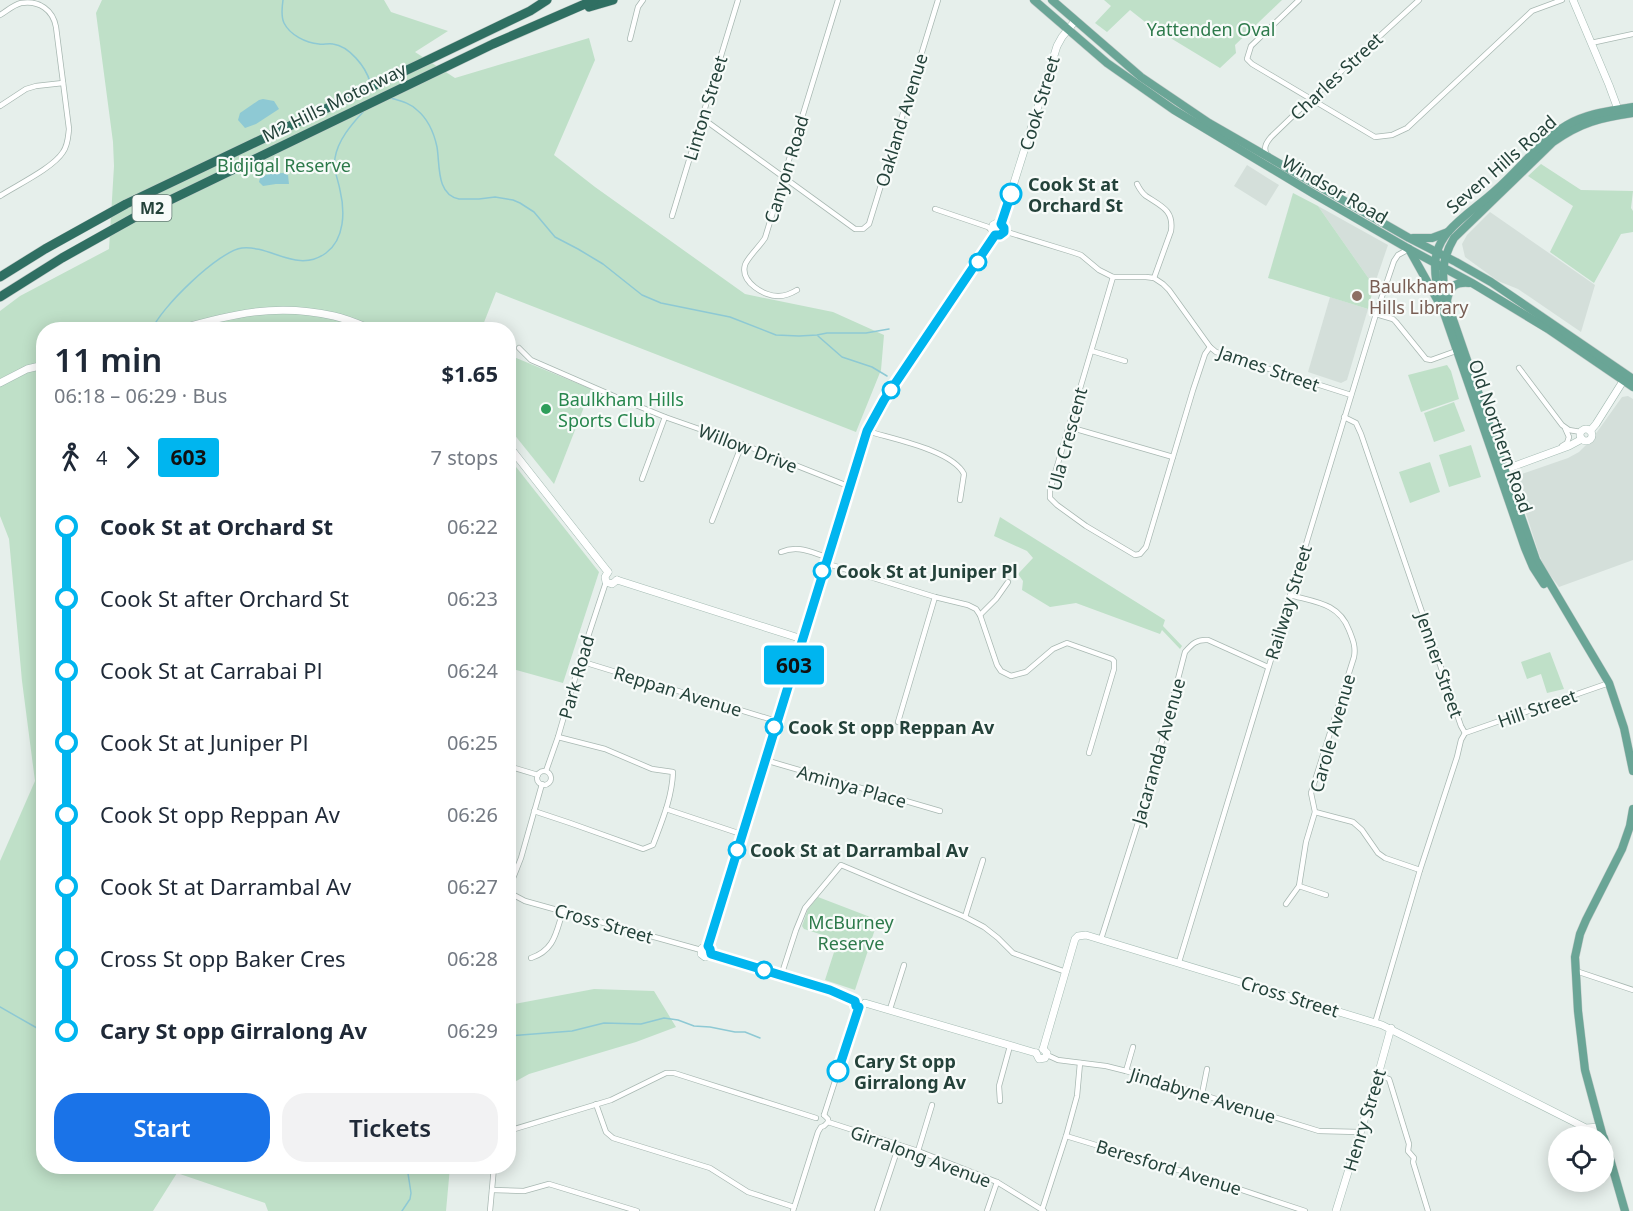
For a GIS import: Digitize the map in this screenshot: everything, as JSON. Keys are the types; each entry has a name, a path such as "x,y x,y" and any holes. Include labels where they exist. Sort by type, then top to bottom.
{"highway":[{"path":"503,23 539,0"},
{"name":"M2 Hills Motorway","path":"0,277 126,204 548,0"},
{"name":"M2 Hills Motorway","path":"0,297 62,258 137,216 493,44 594,0"},
{"path":"555,18 612,0"}],"main road":[{"name":"Windsor Road","path":"1034,0 1107,63 1173,110 1305,189 1472,283 1628,378"},
{"name":"Windsor Road","path":"1052,0 1117,58 1162,92 1209,123 1408,238 1491,282 1628,378 1633,387"},
{"name":"Seven Hills Road","path":"1445,256 1460,231 1553,142 1582,124 1633,107"},
{"name":"Seven Hills Road","path":"1437,252 1449,231 1551,137 1566,126 1593,114 1633,113"},
{"path":"1408,238 1428,239 1449,231"},
{"path":"1409,249 1443,310"},
{"name":"Old Northern Road","path":"1437,252 1447,302 1533,567 1563,613 1570,618 1609,683 1624,728 1633,771"},
{"name":"Old Northern Road","path":"1445,256 1439,265 1438,291 1456,351 1501,471"},
{"path":"1447,302 1449,291 1453,286 1458,283 1472,283"},
{"path":"1600,1126 1585,1070 1575,957 1586,920 1618,859 1628,833 1633,809"},
{"path":"1614,1174 1625,1211"}],"street":[{"path":"630,39 638,7 643,0"},
{"name":"Linton Street","path":"672,216 738,0"},
{"name":"Canyon Road","path":"797,290 779,296 768,295 750,283 745,273 745,264 765,238 838,0"},
{"name":"Oakland Avenue","path":"783,177 855,229 863,229 869,224 938,0"},
{"path":"1299,0 1251,46 1247,58 1376,137 1392,135 1407,128 1532,11 1562,0"},
{"name":"Charles Street","path":"1269,157 1265,152 1267,142 1309,98 1419,0"},
{"path":"1573,0 1619,112"},
{"path":"0,15 22,3 29,2 39,4 49,10 54,18 69,129 68,142 63,152 53,162 0,196"},
{"name":"Cook Street","path":"1003,227 1057,46 1075,21"},
{"path":"1591,43 1633,34"},
{"path":"0,106 26,89 63,83"},
{"path":"702,118 783,177"},
{"path":"706,950 848,486 867,431 884,400 993,232 994,224 1003,227 1007,232 1081,255 1098,270 1113,277 1154,278 1172,223 1169,213 1157,202 1144,195 1137,184"},
{"path":"935,209 988,227 1000,235 1003,227"},
{"name":"Railway Street","path":"1179,962 1376,314 1396,257 1409,249"},
{"name":"Ula Crescent","path":"1113,277 1050,490 1050,498 1086,526 1136,555 1140,554"},
{"name":"James Street","path":"1154,278 1163,284 1216,352 1351,395"},
{"path":"205,322 260,310 303,311 350,322"},
{"path":"1376,314 1393,319 1426,359 1431,360 1456,351"},
{"path":"1142,560 1140,554 1146,547 1202,363 1210,347"},
{"name":"Willow Drive","path":"519,348 531,360 616,397 848,486"},
{"path":"1092,351 1125,361"},
{"path":"0,383 36,367"},
{"path":"1519,368 1554,417 1565,428 1583,437"},
{"path":"1501,471 1568,451 1583,437 1584,429 1590,431 1596,424 1628,378"},
{"path":"642,479 665,417"},
{"name":"Jenner Street","path":"1344,417 1356,423 1361,434 1465,733 1420,870 1375,1023"},
{"path":"1069,427 1173,457"},
{"path":"1540,458 1567,443 1569,437 1565,428"},
{"path":"867,431 940,454 958,464 964,474 960,500"},
{"path":"1552,452 1569,446 1583,437"},
{"path":"712,521 742,444"},
{"path":"516,455 608,572"},
{"path":"781,552 793,548 976,609 994,659 1001,671 1011,676 1026,672 1053,649 1067,643 1108,657 1114,661 1114,669 1089,753"},
{"path":"608,572 612,571 616,574 617,580"},
{"path":"608,572 604,577 606,582 612,584 617,580"},
{"path":"617,580 802,639"},
{"name":"Park Road","path":"546,771 606,582"},
{"path":"980,615 996,599 1008,582"},
{"name":"Carole Avenue","path":"1286,904 1299,886 1306,842 1316,812 1311,793 1356,648 1345,620 1336,610 1290,595"},
{"path":"898,722 935,597"},
{"name":"Jacaranda Avenue","path":"1101,939 1152,779 1185,651 1201,639 1208,640 1268,667"},
{"name":"Reppan Avenue","path":"580,661 776,722"},
{"name":"Hill Street","path":"1465,733 1609,683"},
{"path":"534,812 643,849 653,845 666,809 672,790 673,772 652,769 605,749 558,737"},
{"name":"Aminya Place","path":"765,760 940,811"},
{"path":"516,768 538,775"},
{"path":"546,771 551,780 542,784 537,780 538,775 546,771"},
{"path":"516,871 542,784"},
{"path":"666,809 741,834"},
{"path":"1316,812 1353,822 1362,830 1378,853 1385,858 1420,870"},
{"path":"965,917 983,860"},
{"path":"781,976 805,908 841,865 965,917 984,927 1013,953 1066,972"},
{"path":"1299,886 1326,895"},
{"name":"Cross Street","path":"516,896 525,901 706,950 836,992 860,1004 890,1009 1010,1046 1042,1052 1075,939 1086,934 1391,1028 1583,1126"},
{"path":"531,958 542,954 554,941 563,911"},
{"path":"890,1009 904,965"},
{"path":"1575,970 1633,990"},
{"path":"824,1115 860,1004"},
{"name":"Henry Street","path":"1336,1211 1391,1028"},
{"path":"1000,1101 999,1086 1010,1046"},
{"path":"1126,1071 1133,1047"},
{"name":"Jindabyne Avenue","path":"1042,1052 1058,1060 1126,1071 1319,1131 1359,1132"},
{"path":"1043,1211 1077,1096 1080,1063"},
{"path":"1202,1094 1207,1069"},
{"path":"516,1129 621,1096 666,1073 674,1073 816,1118 824,1115"},
{"path":"1378,1075 1389,1079 1409,1144 1408,1151 1414,1158 1413,1162 1428,1211"},
{"path":"596,1104 606,1132 613,1138 710,1168 748,1192 794,1209 818,1131 828,1122 824,1115"},
{"path":"918,1151 932,1105"},
{"path":"816,1118 818,1125 821,1126"},
{"name":"Girralong Avenue","path":"828,1122 918,1151 997,1182 1043,1211"},
{"name":"Beresford Avenue","path":"1066,1136 1305,1211"},
{"path":"877,1211 898,1145"},
{"path":"490,1211 493,1174"},
{"path":"987,1211 997,1182"},
{"path":"492,1190 524,1191 549,1184 637,1211"}],"shaded area":[{"path":"1247,165 1279,185 1266,206 1234,186"},
{"path":"1318,206 1388,245 1374,286"},
{"path":"1490,212 1595,285 1581,332 1518,289 1498,281 1465,257 1462,244 1467,235"},
{"path":"1330,297 1368,309 1347,380 1341,383 1308,372"},
{"path":"1628,396 1633,399 1633,560 1559,587 1544,567 1515,479 1519,475 1579,452 1592,439 1622,397"}],"green space":[{"name":"Bidjigal Reserve","path":"102,0 384,0 391,12 448,31 415,52 455,78 589,38 595,60 554,155 745,294 833,312 884,335 881,370 856,432 496,292 484,322 36,322 36,1174 176,1174 153,1211 0,1211 0,861 35,781 22,681 9,539 0,516 0,311 20,296 109,249 114,166 113,142 96,13"},
{"name":"Yattenden Oval","path":"1104,0 1282,0 1235,45 1236,53 1220,68 1149,25 1130,10 1107,32 1095,23 1111,6"},
{"path":"1541,164 1581,190 1633,191 1631,208 1633,232 1621,234 1594,283 1550,252 1573,206 1528,176"},
{"path":"1293,193 1318,206 1374,286 1368,309 1268,278"},
{"name":"Baulkham Hills Sports Club","path":"516,358 591,389 554,484 516,437"},
{"path":"1447,365 1459,399 1421,412 1408,375"},
{"path":"1454,402 1465,431 1434,442 1424,413"},
{"path":"1471,445 1481,477 1449,487 1439,455"},
{"path":"1430,462 1440,492 1410,503 1399,472"},
{"path":"516,467 599,572 563,683 516,670"},
{"path":"1000,517 1165,620 1163,626 1182,646 1180,649 1162,630 1160,634 1076,603 1050,607 1022,590 1023,581 1018,574 1033,558 1027,551 994,536"},
{"path":"1550,652 1564,689 1547,693 1541,674 1527,679 1521,662"},
{"name":"McBurney Reserve","path":"818,897 878,920 855,990 825,980 836,946 829,937 804,929 802,926 808,909"},
{"path":"594,989 654,991 676,1027 636,1042 529,1074 516,1081 516,1004"},
{"name":"Bidjigal Reserve","path":"180,1174 449,1174 446,1211 268,1211 265,1203"}],"water":[{"path":"263,99 274,101 279,109 256,124 245,128 238,120 240,113"},
{"path":"268,174 288,175 289,184 263,186 259,182 260,178"}],"waterway":[{"path":"283,0 283,21 290,31 309,42 333,44 345,49 361,64 370,82"},
{"path":"391,98 405,102 421,114 427,122 436,142 440,178 446,192 459,199 495,197 520,203 534,212 555,237 603,264 642,295 661,303 730,317 776,335 866,333 889,329"},
{"path":"156,322 191,282 232,251 253,248 305,261 315,259 332,247 340,232 343,215 335,158 342,139 363,112"},
{"path":"818,336 842,357 872,367 887,376"},
{"path":"0,1007 36,1027"},
{"path":"516,1035 572,1031 604,1023 641,1024 664,1018 694,1026 745,1032 760,1038"},
{"path":"402,1211 411,1193 408,1174"}],"bus line":[{"name":"603","path":"838,1071 859,1007 856,1006 855,1001 830,990 711,954 708,946 848,486 867,431 884,400 995,235 998,236 1004,232 1001,224 1011,194"}],"place":[{"name":"Cook St at Orchard St","path":"1011,194"},
{"name":"Baulkham Hills Library","path":"1357,296"},
{"name":"Baulkham Hills Sports Club","path":"546,409"},
{"name":"Cook St at Juniper Pl","path":"822,571"},
{"name":"Cook St opp Reppan Av","path":"774,727"},
{"name":"Cook St at Darrambal Av","path":"737,850"},
{"name":"Cary St opp Girralong Av","path":"838,1071"}]}
